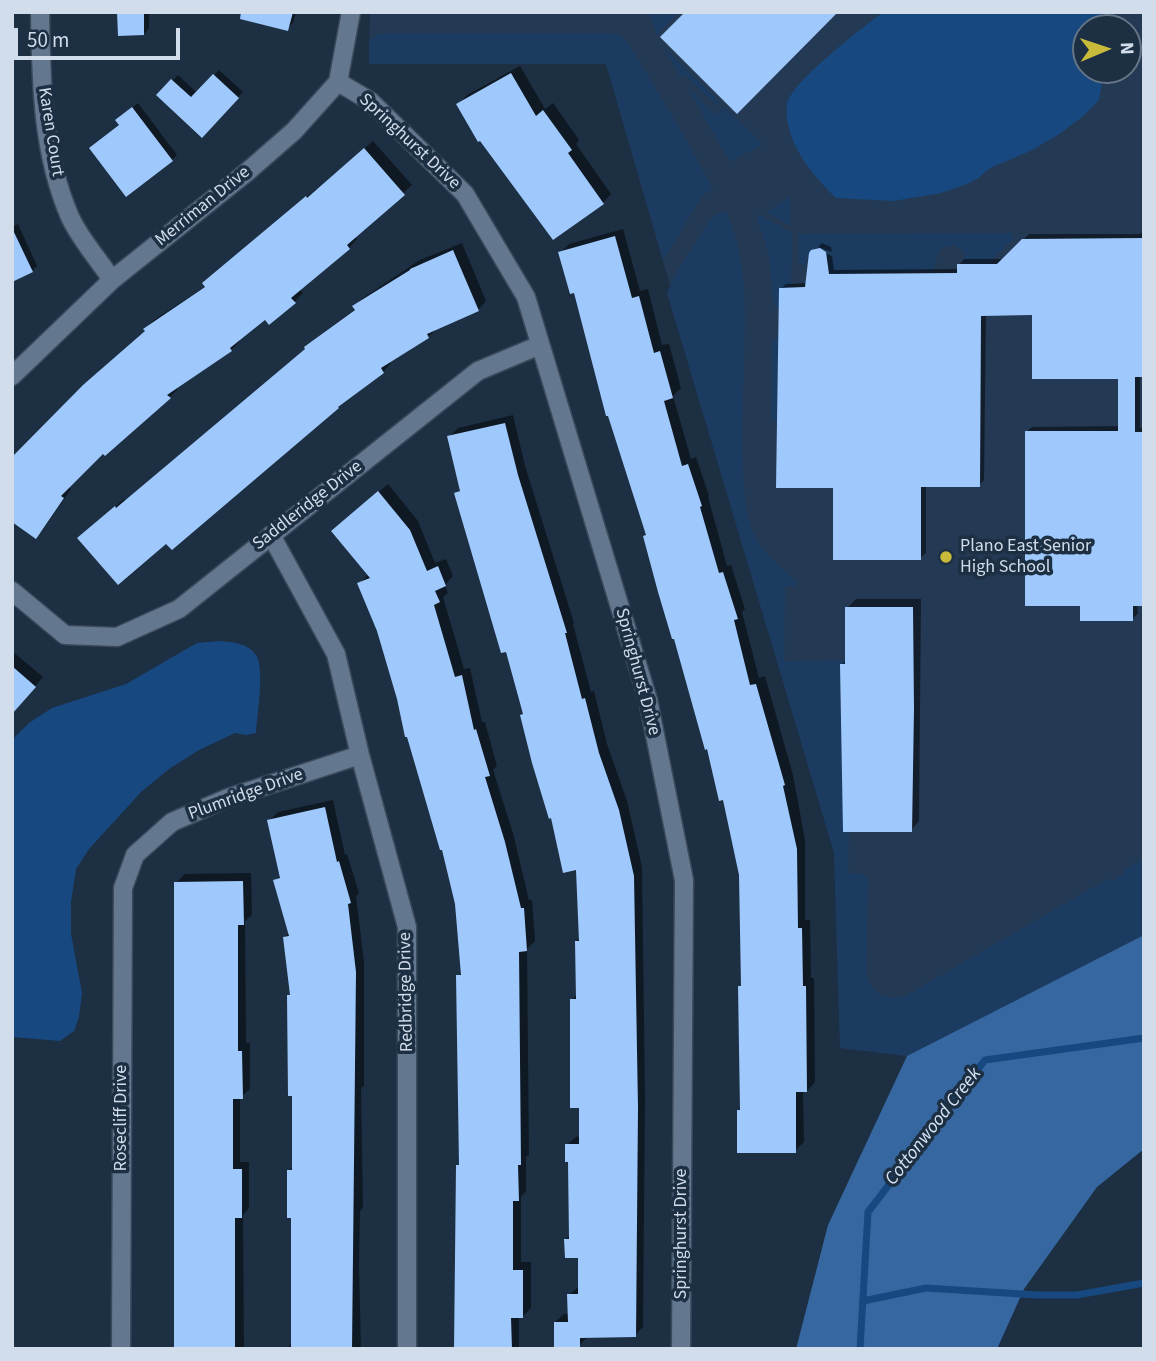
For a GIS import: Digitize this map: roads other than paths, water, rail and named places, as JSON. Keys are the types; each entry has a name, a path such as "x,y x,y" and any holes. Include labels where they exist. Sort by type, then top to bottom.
{"street":[{"name":"Karen Court","path":"40,12 45,124 56,178 71,220 112,279"},
{"path":"338,82 351,12"},
{"name":"Merriman Drive","path":"12,376 112,279 295,131 338,82"},
{"name":"Springhurst Drive","path":"338,82 370,101 465,194 526,297 648,700 684,880 681,1349"},
{"name":"Saddleridge Drive","path":"12,592 65,635 117,637 179,609 478,371 540,345"},
{"name":"Redbridge Drive","path":"271,535 336,654 360,755 407,928 407,1349"},
{"name":"Plumridge Drive","path":"123,888 135,855 172,822 228,798 360,755"},
{"name":"Rosecliff Drive","path":"121,1349 123,888"}],"waterway":[{"name":"Cottonwood Creek","path":"860,1349 868,1212 985,1060 1144,1038"},
{"path":"863,1301 926,1288 1077,1295 1144,1283"}],"place":[{"name":"Plano East Senior High School","path":"946,557"}]}
